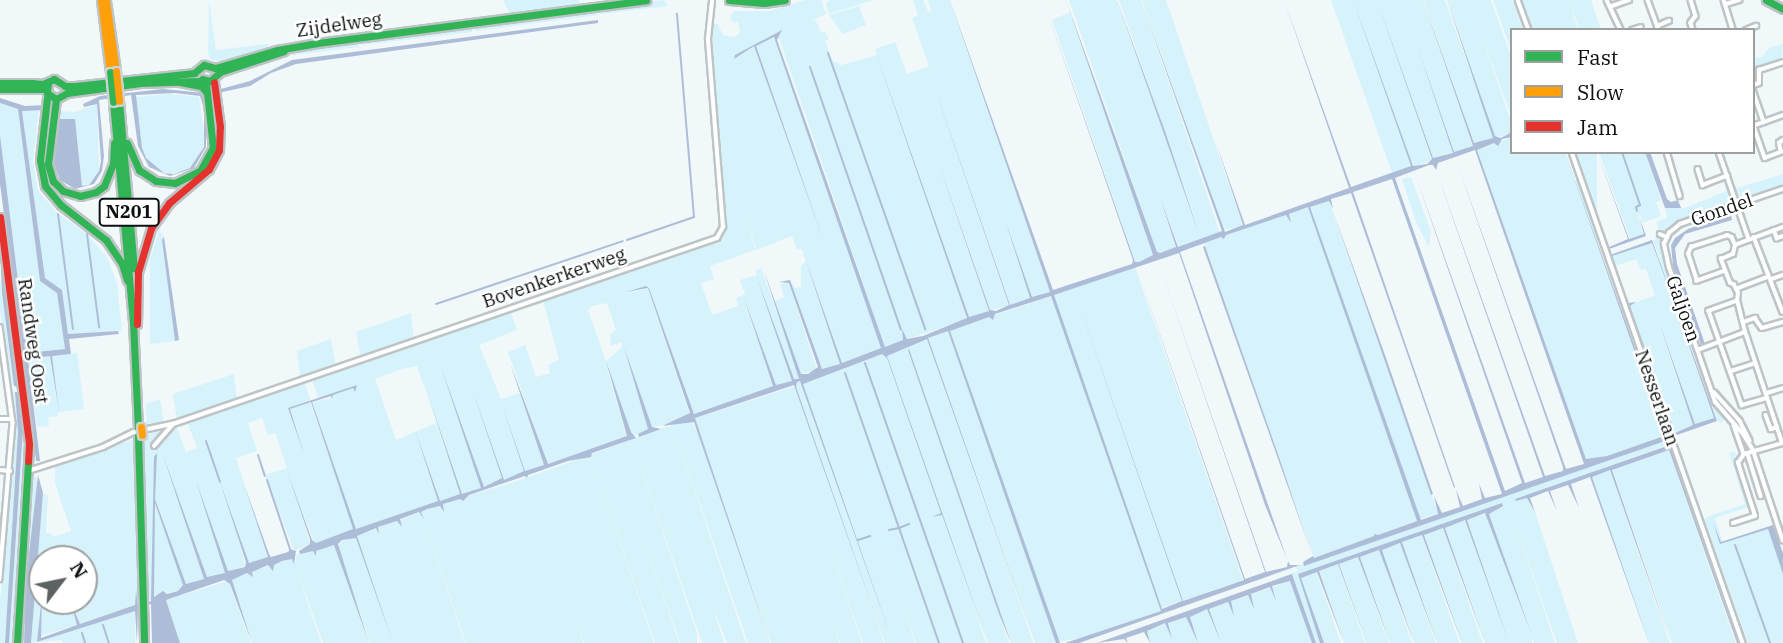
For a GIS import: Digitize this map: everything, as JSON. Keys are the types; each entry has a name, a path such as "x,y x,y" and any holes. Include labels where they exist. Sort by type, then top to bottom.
{"main road":[{"name":"N201","path":"104,0 116,102 135,323 144,643"},
{"name":"Zijdelweg","path":"0,83 55,90 207,74 287,49 646,0"},
{"path":"729,0 764,3 785,0"},
{"path":"1766,0 1783,9"},
{"name":"N201","path":"135,323 138,272 144,245 159,215 214,162 221,136 207,74"},
{"path":"175,78 201,86 213,102"},
{"name":"Zijdelweg","path":"0,89 31,86 55,90"},
{"name":"N201","path":"55,90 48,152 50,175 63,191 80,196 96,192 110,178 116,102"},
{"name":"N201","path":"55,90 47,107 40,164 46,186 61,205 98,232 115,252 126,278 135,323"},
{"name":"N201","path":"116,102 132,160 139,170 156,181 175,183 200,171 208,162 213,148 213,102"},
{"name":"N201","path":"115,121 135,323"},
{"name":"Randweg Oost","path":"0,217 29,444 17,643"}],"street":[{"name":"Bovenkerkerweg","path":"28,471 103,447 134,432 173,424 720,236 723,228 708,39 712,0"},
{"path":"1518,0 1528,28"},
{"path":"1606,0 1612,6 1620,28"},
{"path":"1612,6 1629,0"},
{"path":"1648,0 1658,28 1669,21"},
{"path":"1691,0 1696,16 1691,23 1692,28"},
{"path":"1732,28 1725,2 1739,0"},
{"path":"1751,28 1756,26"},
{"path":"1755,86 1759,83 1759,70 1783,62"},
{"path":"1755,93 1765,122"},
{"path":"1755,125 1783,115"},
{"path":"1755,131 1765,158 1782,153 1779,143 1783,140"},
{"name":"Nesserlaan","path":"1573,154 1743,643"},
{"path":"1668,154 1680,196"},
{"path":"1720,154 1741,216 1783,312"},
{"path":"1698,169 1703,185 1727,176"},
{"name":"Gondel","path":"1667,237 1680,224 1783,189"},
{"path":"1735,245 1783,227"},
{"path":"1774,230 1777,238 1783,236"},
{"path":"1660,234 1667,237"},
{"path":"1726,271 1698,281 1688,254 1691,247 1727,235 1732,237 1735,245 1732,254 1721,259 1736,289 1745,332 1783,443 1746,454"},
{"name":"Galjoen","path":"1667,237 1664,244 1666,260 1700,349 1710,387 1720,411 1754,452"},
{"path":"1736,289 1783,275"},
{"path":"1737,301 1709,311 1742,405 1783,388"},
{"path":"1744,322 1755,318 1762,328 1783,322"},
{"path":"0,327 13,419 0,579"},
{"path":"1700,349 1745,332"},
{"path":"1730,371 1755,363"},
{"name":"Galjoen","path":"1710,387 1745,427 1783,540"},
{"path":"9,390 23,388"},
{"path":"1766,415 1771,429 1777,426"},
{"path":"0,419 13,419"},
{"path":"154,446 173,424"},
{"name":"Galjoen","path":"1734,425 1761,496"},
{"name":"Galjoen","path":"1733,523 1755,516 1738,463 1746,454"},
{"path":"0,470 10,471"},
{"name":"Galjoen","path":"1778,521 1783,532"}],"shaded area":[{"path":"209,0 216,50 268,44 268,49 219,61 211,60 208,52"},
{"path":"503,0 579,0 580,4 510,14"},
{"path":"664,0 668,6 601,14 604,8"},
{"path":"805,0 821,0 826,14 809,22 816,20 824,38 822,32 825,32 829,39 825,41 832,60 841,65 877,55 875,49 895,42 907,74 929,66 912,18 918,15 913,0 923,0 928,11 925,13 931,11 928,0 950,0 1050,292 1032,298 1005,221 1030,298 1010,305 971,195 1009,306 990,310 939,162 989,311 969,317 953,275 967,320 907,339 902,330 904,340 885,347 778,35 769,37 753,46 770,38 776,40 882,348 842,363 802,249 797,250 792,236 756,250 746,216 755,250 710,266 714,279 701,283 712,315 738,306 736,298 745,294 740,280 757,275 755,271 761,268 780,321 774,301 784,297 780,284 789,283 817,370 801,374 787,341 800,379 794,380 787,361 792,381 776,385 744,299 773,386 694,414 648,286 627,294 648,288 690,416 652,428 624,348 649,429 635,436 631,432 605,362 627,437 547,464 508,352 525,345 536,377 550,373 548,365 559,360 543,300 689,251 724,235 711,25 717,23 723,35 735,37 740,32 738,21 733,23 730,17 734,11 770,11","holes":["607,303 616,330 610,334 611,346 621,342 622,347 606,361 588,310 592,306"]},
{"path":"830,0 873,0 829,14 826,3"},
{"path":"950,0 1053,290 1132,264 1133,260 1043,0 1135,262 1139,262 1153,255 1066,0 1157,252 1160,253 1176,247 1160,197 1178,247 1222,231 1141,0 1225,232 1243,225 1216,143 1245,225 1349,188 1284,0 1351,187 1411,166 1353,0 1413,166 1427,164 1432,159 1377,0 1433,158 1453,153 1418,48 1454,152 1473,146 1423,0 1474,143 1493,138 1447,0 1495,136 1501,138 1510,133 1510,137 1502,139 1498,146 1494,143 1477,150 1586,459 1607,456 1664,436 1566,154 1668,440 1304,566 1303,562 1313,556 1314,558 1374,534 1378,535 1417,521 1308,207 1289,214 1291,223 1286,215 1226,235 1224,239 1221,237 1180,252 1287,559 1265,505 1179,253 1054,295 1162,609 1182,601 1074,291 1183,601 1244,580 1138,271 1245,579 1265,572 1158,261 1266,572 1287,567 1288,561 1290,565 1300,565 1079,643 1065,643 1161,611 1051,296 995,314 993,320 989,317 950,331 1060,643 1056,643 948,331 928,338 1035,643 927,339 887,356 988,643 942,515 932,517 941,513 887,358 882,354 803,384 893,643 800,381 796,387 885,643 794,385 695,418 770,643 694,422 662,426 690,413 648,288 626,292 646,286 649,288 694,414 773,386 744,298 776,385 792,381 756,275 794,379 799,379 763,268 801,374 808,374 818,367 789,283 779,282 790,280 822,369 840,364 803,252 842,363 881,348 774,37 756,46 824,242 754,46 734,59 735,55 782,30 777,40 885,347 903,340 902,329 907,339 923,336 967,318 876,53 969,317 989,311 937,158 990,310 996,311 1009,305 931,77 1010,305 1030,298 1005,220 1032,297 1050,292","holes":["1475,150 1584,464 1566,469 1456,160 1563,467 1563,471 1545,476 1437,173 1543,477 1525,483 1415,174 1522,483 1505,491 1395,178 1429,165 1433,165 1436,170 1438,163","1392,179 1502,494 1485,498 1479,484 1482,499 1463,506 1456,490 1460,507 1442,513 1434,496 1438,514 1421,520 1310,207 1329,201 1333,209 1331,199 1351,193 1454,488 1353,192"]},
{"path":"1069,0 1117,0 1201,237 1119,0 1141,0 1220,233 1179,247 1160,198 1176,248 1157,253"},
{"path":"1117,0 1166,134 1200,237"},
{"path":"1142,0 1166,0 1243,226 1223,230"},
{"path":"1331,0 1423,0 1473,147 1433,158 1414,106 1432,161 1413,166 1408,155 1411,167 1392,173"},
{"path":"1424,0 1445,0 1494,138 1486,142 1474,143"},
{"path":"1447,0 1491,0 1510,53 1510,113 1482,37 1510,118 1510,133 1504,137 1495,136"},
{"path":"1493,0 1512,0 1522,28 1510,28 1510,47"},
{"path":"1522,0 1591,0 1600,28 1579,28 1570,4 1577,28 1532,28"},
{"path":"859,6 866,25 843,34 829,15"},
{"path":"595,9 598,15 476,31 474,28"},
{"path":"1070,12 1153,255 1139,262 1135,262 1052,20"},
{"path":"598,20 598,23 296,64 271,73 250,86 218,93 217,90 250,81 292,60"},
{"path":"472,26 472,32 362,45 361,41"},
{"path":"358,42 359,47 284,56 301,49"},
{"path":"1783,44 1782,61 1755,70 1755,57 1761,58 1769,48"},
{"path":"163,89 204,93 205,112 200,96 175,93 136,95 142,148 146,158 164,173 174,174 190,168 204,147 206,119 206,147 194,168 170,176 149,167 138,146 131,95 99,100 104,156 102,171 94,184 75,189 60,180 53,162 59,119 75,119 82,186 89,185 99,171 101,161 97,104 84,107 83,104 100,96"},
{"path":"170,94 199,97 205,141 198,159 188,170 174,173 163,172 153,166 143,153 135,97"},
{"path":"0,98 25,106 45,105 44,110 22,111 45,278 62,290 68,334 118,331 119,334 69,339 71,354 52,356 59,412 50,356 28,359 40,461 36,461 0,184 0,135 27,353 65,349 57,293 40,281 18,109 0,103"},
{"path":"0,103 18,109 40,280 57,292 65,349 27,353 0,135"},
{"path":"97,104 99,171 89,185 82,186 77,134 59,119 55,122 58,111 76,112"},
{"path":"39,110 33,163 38,190 57,213 87,234 107,257 117,283 122,331 68,334 62,290 45,278 22,111"},
{"path":"1510,138 1510,154 1566,154 1664,436 1587,461 1477,150"},
{"path":"1576,154 1597,154 1597,253 1576,253"},
{"path":"1576,154 1609,247 1628,239 1598,154 1629,239 1644,234 1639,216 1646,236 1609,249"},
{"path":"1600,154 1646,154 1661,200 1656,202 1661,216 1643,223 1640,215 1638,216 1644,234 1630,239"},
{"path":"1646,154 1651,154 1667,199 1671,202 1678,200 1681,208 1665,208"},
{"path":"1783,174 1783,186 1741,197 1734,189"},
{"path":"1411,177 1431,232 1429,247 1416,222 1402,179"},
{"path":"1729,190 1731,202 1687,218 1664,233 1659,230 1656,222 1667,218 1665,208 1685,208"},
{"path":"1329,201 1438,513 1314,558 1204,243 1221,237 1226,239 1225,235 1287,215 1290,223 1288,214 1308,207 1343,306 1310,207"},
{"path":"1333,211 1433,494 1431,495"},
{"path":"1731,214 1732,220 1685,234 1675,248 1677,264 1705,344 1701,345 1673,266 1671,245 1675,238 1688,229"},
{"path":"159,231 164,237 162,241 175,341 150,344 150,259"},
{"path":"1659,235 1662,238 1664,261 1714,403 1725,418 1721,423 1717,420 1661,264 1714,419 1695,424 1658,322 1693,425 1675,434 1630,305 1655,295 1646,269 1641,270 1636,259 1615,266 1612,256 1652,243 1659,262 1662,263 1653,241"},
{"path":"164,237 179,340 175,341 162,240"},
{"path":"1652,240 1717,421 1674,436 1625,297 1629,303 1636,302 1630,306 1675,433 1693,425 1659,322 1695,424 1714,418 1671,294 1652,243 1612,256 1617,275 1610,255"},
{"path":"1205,246 1280,460 1311,552 1203,247"},
{"path":"0,248 18,387 14,386 2,293"},
{"path":"806,262 841,364 832,368 823,369 820,365 790,280 795,288 801,287 801,265"},
{"path":"1135,267 1243,580 1161,608 1053,295"},
{"path":"0,279 16,387 9,382 0,311"},
{"path":"1052,296 1161,611 1081,638 1058,642 965,376 1056,643 1035,643 971,459 1033,643 1011,643 938,436 1009,643 988,643 971,597 986,643 916,643 904,609 915,643 885,643 851,547 884,643 863,643 828,543 862,643 840,643 834,626 839,643 771,643 728,520 770,643 748,643 674,429 746,643 727,643 713,608 724,643 702,643 636,453 697,633 697,643 680,643 642,534 679,643 655,643 592,461 654,643 584,643 578,626 583,643 466,643 425,522 465,643 370,643 338,547 342,540 376,528 379,530 378,527 398,521 402,527 400,520 427,509 440,506 443,511 443,504 526,478 663,428 691,420 698,433 695,418 796,386 797,382 832,370 882,354 887,356 890,352 923,339"},
{"path":"511,312 517,330 479,345 501,399 520,393 544,465 484,487 481,485 481,488 462,495 417,366 402,369 375,379 396,440 436,423 460,494 440,501 415,432 439,501 315,543 301,509 310,544 294,551 265,475 287,468 275,433 268,435 262,418 248,423 257,451 236,458 268,557 266,560 249,563 239,539 245,566 228,571 220,554 225,574 207,577 179,499 204,579 186,584 155,500 184,585 178,591 164,593 138,606 136,592 135,605 79,624 76,615 98,615 98,545 39,545 43,494 48,495 46,533 53,537 71,531 55,483 55,466 176,425 186,452 197,448 187,422 304,382 311,401 289,409 301,443 290,409 310,402 348,511 312,402 333,398 332,395 358,386 318,398 312,380","holes":["155,458 155,499 153,493"]},
{"path":"411,313 414,341 361,359 356,332"},
{"path":"331,339 336,367 297,381 300,376 297,351"},
{"path":"624,347 652,427 661,429 639,437 638,434 648,429"},
{"path":"909,349 1011,643 999,614"},
{"path":"77,353 84,409 58,412 58,416 48,417 49,426 37,427 28,359 50,356 58,410 52,355"},
{"path":"606,361 631,432 636,438 592,453 591,457 568,461 528,475 527,478 525,476 469,495 463,501 460,499 443,504 444,512 440,506 427,509 421,512 424,519 419,512 400,519 402,527 397,521 378,527 379,534 376,528 357,536 393,643 356,538 342,540 338,544 369,643 334,545 316,551 316,556 313,551 300,554 299,551 310,544 310,539 287,471 312,540 316,543 353,529 311,402 290,409 304,454 288,408 357,385 355,392 353,388 333,395 332,399 331,396 312,402 356,529 438,501 415,430 440,501 460,494 430,401 462,494 481,488 441,367 484,487 502,478 472,389 504,480 524,471 502,405 525,471 544,465 510,363 548,464 627,436"},
{"path":"234,374 237,401 177,420 173,394"},
{"path":"15,392 18,432 5,643 0,643 0,603 14,425 11,394"},
{"path":"15,392 18,392 23,428 9,643 5,643 18,432"},
{"path":"18,392 21,393 28,439 15,643 9,643 23,428"},
{"path":"160,399 164,425 147,430 146,404"},
{"path":"1666,440 1668,445 1515,499 1527,498 1535,512 1578,643 1557,643 1514,522 1555,643 1534,643 1532,639 1532,643 1485,643 1445,528 1465,520 1500,619 1467,519 1487,514 1531,636 1489,513 1503,506 1298,574 1320,643 1316,643 1292,575 1277,582 1278,578 1298,571 1296,567 1300,565"},
{"path":"1670,445 1740,643 1737,643 1669,450 1612,470 1671,643 1610,470 1592,477 1649,643 1590,477 1571,484 1579,508 1568,485 1550,491 1557,511 1548,491 1530,498 1535,512 1527,498 1515,499"},
{"path":"1669,450 1735,643 1672,643 1612,470"},
{"path":"1729,452 1735,452 1738,456 1736,465 1749,507 1715,518 1723,542 1768,528 1783,573 1783,643 1748,643 1705,521 1706,517 1745,504"},
{"path":"157,453 155,499 186,584 204,579 163,455 207,577 225,573 196,481 228,571 245,567 246,562 220,482 249,563 268,557 244,484 271,557 290,549 296,551 294,564 292,559 282,561 274,565 273,571 268,565 252,572 253,577 247,573 232,580 252,643 230,584 224,580 166,600 180,643 152,643 151,604 138,608 137,643 135,611 37,642 40,615 41,638 77,625 74,615 80,624 135,605 136,590 138,606 151,601 154,457","holes":["155,503 183,585 178,591 167,594 163,591 154,597"]},
{"path":"1610,470 1670,643 1648,643 1591,477"},
{"path":"38,475 43,493 39,545 30,545"},
{"path":"31,476 37,478 37,494 30,545 28,545 24,643 19,643"},
{"path":"1502,503 1503,506 1489,514 1532,636 1485,513 1467,520 1509,643 1465,520 1445,528 1485,643 1443,528 1424,535 1462,643 1422,535 1402,542 1437,643 1400,543 1382,550 1414,643 1379,550 1360,557 1390,643 1358,557 1339,564 1367,643 1338,564 1319,571 1344,643 1317,572 1301,578 1324,643 1320,643 1298,574"},
{"path":"1713,523 1721,542 1773,525 1783,553 1783,574 1768,529 1720,544"},
{"path":"1443,528 1483,643 1461,643 1424,535"},
{"path":"1422,535 1459,643 1437,643 1402,542"},
{"path":"1401,543 1435,643 1414,643 1382,550"},
{"path":"334,544 369,643 323,643 296,567 321,643 252,643 232,580 247,573 253,576 252,572 282,561 292,559 295,563 297,554 313,551 315,555 316,551"},
{"path":"1380,550 1412,643 1390,643 1360,557"},
{"path":"1359,557 1389,643 1366,643 1339,564"},
{"path":"28,562 28,615 33,615 31,643 24,643"},
{"path":"1338,564 1365,642 1344,643 1319,571"},
{"path":"1316,571 1341,643 1323,643 1300,577"},
{"path":"1292,574 1316,643 1312,643 1290,581 1272,586 1276,601 1270,587 1251,594 1254,609 1248,595 1231,601 1234,616 1228,602 1209,609 1221,643 1207,609 1190,617 1198,643 1186,617 1168,623 1172,639 1165,623 1147,631 1150,643 1144,632 1126,638 1128,643 1124,639 1097,643"},
{"path":"228,581 251,643 180,643 166,600"},
{"path":"1291,581 1312,643 1198,643 1196,638 1197,643 1150,643 1147,631 1166,623 1170,629 1169,622 1186,617 1194,635 1190,615 1207,609 1217,635 1209,609"},
{"path":"135,610 135,643 63,643 61,640 31,643 33,615 74,615 77,625 40,636 37,642"}],"waterway":[{"path":"627,240 694,217 677,14"},
{"path":"828,53 925,329"},
{"path":"810,67 901,330"},
{"path":"1623,154 1640,205 1636,207 1637,211"},
{"path":"58,214 73,329"},
{"path":"87,234 99,327"},
{"path":"436,304 623,241"},
{"path":"865,363 963,643"},
{"path":"845,373 899,528 909,524"},
{"path":"206,441 220,482"},
{"path":"258,455 265,476"},
{"path":"267,480 290,549"},
{"path":"889,530 899,528 939,643"},
{"path":"858,540 870,536"},
{"path":"1735,545 1770,643"},
{"path":"103,625 109,643"},
{"path":"82,633 85,643"}],"traffic: fast":[{"path":"215,68 277,50 317,43 646,0"},
{"path":"729,0 764,3 785,0"},
{"path":"1766,0 1783,9"},
{"path":"202,79 210,81 220,72 284,51"},
{"path":"31,83 43,84 54,79 65,86 75,86 194,73 204,65 215,68"},
{"path":"110,72 113,102"},
{"path":"175,81 201,86 207,93"},
{"path":"48,83 47,93 56,99 67,93 140,83 199,81"},
{"path":"0,83 32,83"},
{"path":"127,143 139,170 156,181 175,183 200,171 213,148 206,84"},
{"path":"0,89 46,89"},
{"path":"47,98 40,160 45,186 61,205 106,240 122,264 127,280"},
{"path":"56,99 48,164 53,181 63,191 80,196 96,192 104,186 113,164 114,143"},
{"path":"119,101 134,268"},
{"path":"113,102 133,322 138,428"},
{"path":"138,436 144,643"},
{"path":"17,643 28,461"}],"traffic: slow":[{"path":"101,0 110,72"},
{"path":"106,1 116,71"},
{"path":"116,71 119,101"},
{"path":"141,427 142,435"}],"traffic: jam":[{"path":"137,324 138,272 151,228 169,203 209,169 219,150 220,127 214,82"},
{"path":"0,217 29,444 28,461"}]}
